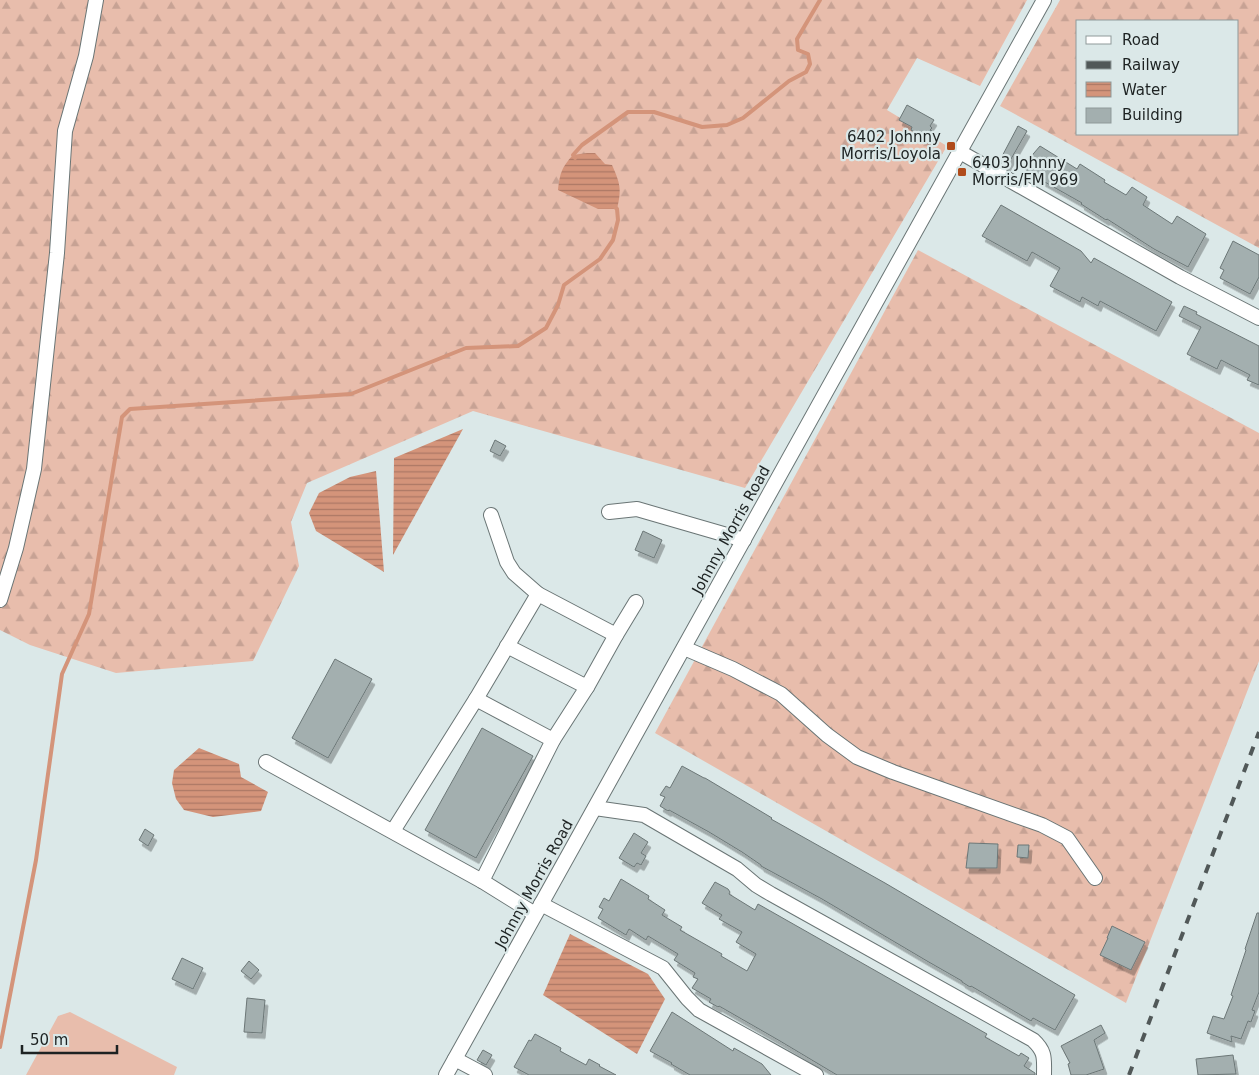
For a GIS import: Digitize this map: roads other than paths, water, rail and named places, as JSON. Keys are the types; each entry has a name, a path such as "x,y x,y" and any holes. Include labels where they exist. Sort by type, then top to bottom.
{"street":[{"path":"0,600 16,548 34,469 57,253 65,131 86,56 96,0"},
{"name":"Johnny Morris Road","path":"446,1075 1044,0"},
{"path":"960,152 1180,276 1259,318"},
{"path":"609,512 637,509 744,540"},
{"path":"491,515 507,562 514,572 538,594 616,635"},
{"path":"393,832 538,594"},
{"path":"482,882 553,740 587,687 636,602"},
{"path":"507,646 587,687"},
{"path":"684,648 733,669 781,694 857,757 893,772 1042,825 1067,838 1096,878"},
{"path":"476,698 553,740"},
{"path":"266,762 482,882 663,968 699,1010 816,1075"},
{"path":"595,808 644,814 737,869 756,886 1033,1040 1041,1048 1044,1056 1044,1075"},
{"path":"455,1059 485,1075"}],"water":[{"path":"595,153 605,164 612,165 619,186 617,209 598,209 558,190 562,171 569,160 573,155"},
{"path":"463,429 393,555 394,458"},
{"path":"376,471 384,572 316,531 309,513 319,493 350,477"},
{"path":"199,748 239,764 241,777 268,792 261,811 213,817 184,810 176,799 172,783 174,770"},
{"path":"570,934 648,974 665,999 637,1054 543,995"}],"waterway":[{"path":"575,158 573,155 582,145 628,112 654,112 702,127 727,125 743,118 789,81 806,72 810,64 808,54 798,50 797,39 820,0"},
{"path":"0,1047 36,860 62,674 89,614 122,417 130,409 351,394 466,348 518,346 546,328 558,305 564,285 600,259 613,240 618,220 617,209 614,206"}],"railway":[{"path":"1129,1075 1259,732"}],"place":[{"name":"6402 Johnny Morris/Loyola","path":"951,146"},
{"name":"6403 Johnny Morris/FM 969","path":"962,172"}]}
